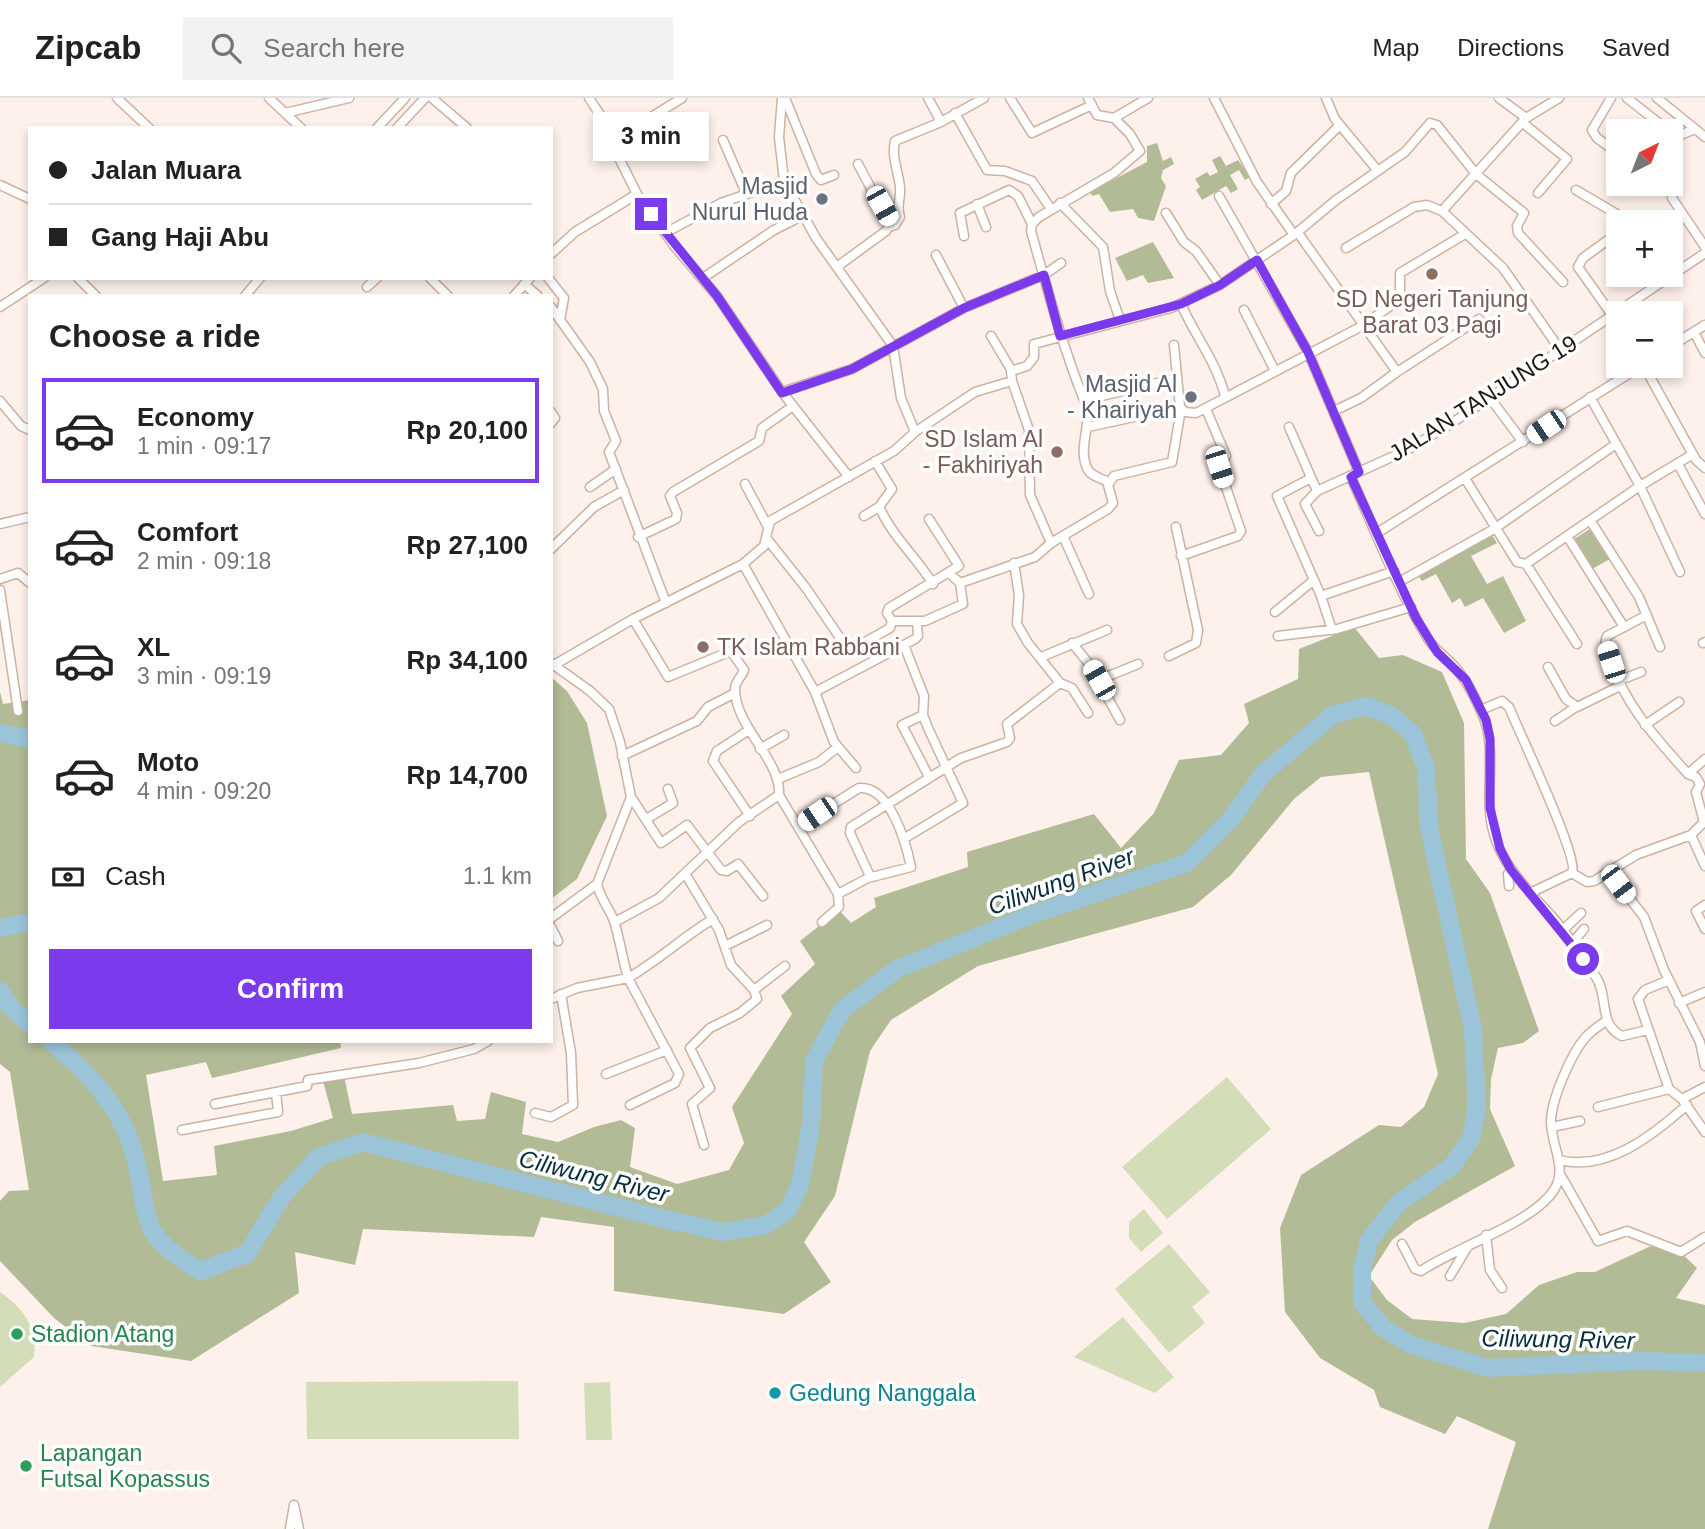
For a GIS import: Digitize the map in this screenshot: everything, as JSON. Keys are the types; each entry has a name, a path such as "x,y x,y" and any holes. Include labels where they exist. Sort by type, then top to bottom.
{"street":[{"path":"117,98 147,126"},
{"path":"269,98 299,126"},
{"path":"285,113 349,98"},
{"path":"379,126 405,98"},
{"path":"399,126 425,98"},
{"path":"432,98 465,126"},
{"path":"589,98 616,139 618,156 638,194 665,233 703,278 782,393 849,477"},
{"path":"662,98 669,107"},
{"path":"616,139 682,98"},
{"path":"784,98 816,174 821,180 834,175"},
{"path":"784,98 779,138 784,181 893,346 901,398 915,432"},
{"path":"928,98 941,122"},
{"path":"838,266 895,225 900,217 897,208 900,189 895,142 941,122 984,98"},
{"path":"1010,98 1032,133 1090,102 1100,117 1114,118 1148,98"},
{"path":"1214,98 1256,182 1397,372"},
{"path":"1326,98 1340,125 1378,171"},
{"path":"1499,98 1567,159 1538,193"},
{"path":"1442,211 1524,120 1559,98"},
{"path":"1606,145 1592,130 1611,98"},
{"path":"1627,98 1654,119"},
{"path":"1657,98 1705,137"},
{"path":"955,113 987,170 1005,171 1032,181 1051,209"},
{"path":"1032,224 1060,203 1114,173 1140,151 1114,118"},
{"path":"1012,371 1027,366 1034,357 1034,344 1181,304 1220,285 1296,234 1336,200 1405,152 1427,124 1432,122 1442,130 1476,174 1523,212 1518,233 1563,282"},
{"path":"1271,204 1286,191 1291,173 1340,125"},
{"path":"1684,134 1695,129"},
{"path":"723,140 746,193"},
{"path":"858,164 889,219 889,227"},
{"path":"665,233 701,212 784,181"},
{"path":"0,185 28,198"},
{"path":"964,236 959,215 1009,190 1018,196 1032,224 1031,231 1060,336 1084,400 1088,427 1083,446 1086,468 1092,475 1109,482"},
{"path":"1576,190 1610,210"},
{"path":"553,249 575,232 638,194"},
{"path":"1219,196 1308,352 1334,411 1377,533 1411,607 1437,652 1466,680 1481,710 1490,739 1489,779 1493,831 1511,870 1563,930 1601,985 1606,1021 1619,1035 1648,1030"},
{"path":"1672,198 1705,247"},
{"path":"1060,203 1103,247 1110,291 1120,320"},
{"path":"977,204 986,227"},
{"path":"1346,248 1415,207 1427,205 1442,211 1503,268 1561,351"},
{"path":"1166,213 1184,242 1196,251 1220,285"},
{"path":"703,278 774,230 804,215"},
{"path":"1088,427 1182,409 1206,409 1225,396 1362,326 1400,299 1400,273 1465,234"},
{"path":"1606,241 1583,258 1578,267 1606,305"},
{"name":"JALAN TANJUNG 19","path":"1633,301 1705,253"},
{"path":"936,255 964,308"},
{"path":"782,393 852,369 964,308 1044,275 1061,263"},
{"path":"0,307 41,280"},
{"path":"80,280 94,294"},
{"path":"247,294 258,280"},
{"path":"432,280 445,293"},
{"path":"550,280 564,298 560,320"},
{"path":"1181,304 1192,328 1206,346 1225,396"},
{"path":"553,310 590,362 603,389 604,411 616,441 608,452 624,490 638,537 666,603"},
{"path":"1244,310 1275,371"},
{"path":"1334,411 1361,398 1479,319"},
{"name":"JALAN TANJUNG 19","path":"1317,491 1407,450 1490,398 1606,319"},
{"path":"1683,339 1705,325"},
{"path":"1694,332 1705,353"},
{"path":"991,336 1012,371 1012,381 1029,430 1030,495 1051,543"},
{"path":"960,583 1037,556 1051,543 1111,507 1109,482 1116,475 1171,463 1182,409 1175,379 1174,345"},
{"path":"1377,533 1466,480 1622,378"},
{"path":"1649,378 1693,454 1705,468"},
{"path":"1084,400 1175,379"},
{"path":"768,525 894,451 915,432 983,387 1012,381"},
{"path":"1590,397 1640,486 1680,572"},
{"path":"1490,398 1523,442"},
{"path":"1,403 21,426 28,429"},
{"path":"638,537 675,520 677,513 670,496 673,492 759,441 762,428 793,406"},
{"path":"1181,556 1238,536 1241,531 1219,467 1226,456 1206,409"},
{"path":"1289,427 1317,491 1305,504 1319,531"},
{"path":"1399,582 1495,531 1616,444"},
{"path":"1526,564 1640,486 1693,454"},
{"path":"864,516 879,507 892,489 875,461"},
{"path":"1678,464 1705,514"},
{"path":"590,487 616,469"},
{"path":"1311,478 1277,496 1321,596 1332,630"},
{"path":"1466,480 1495,531 1517,562 1526,564 1577,644"},
{"path":"745,484 768,525 766,539 743,564 553,664 590,691 609,709 631,797 648,818 661,843 687,825 724,872 740,865 763,896"},
{"path":"553,547 594,507 624,490"},
{"path":"879,507 894,537 913,553 933,584"},
{"path":"0,524 28,517"},
{"path":"766,539 806,587 849,651 890,628 892,621 887,613 888,608 958,569 959,564 929,519"},
{"path":"1590,520 1647,615 1660,647"},
{"path":"1169,656 1192,646 1198,636 1176,527"},
{"path":"1062,536 1089,594"},
{"path":"1567,536 1624,627"},
{"path":"1014,563 1019,595 1017,624 1028,643 1060,682 1072,688 1088,713"},
{"path":"743,564 815,692 838,747 856,768"},
{"path":"1321,596 1394,571"},
{"path":"0,579 18,573 28,581"},
{"path":"892,621 917,623 963,604 960,583 950,574"},
{"path":"1275,612 1314,580"},
{"path":"0,590 18,712"},
{"path":"1278,636 1332,630 1411,607"},
{"path":"1572,873 1587,882 1636,855 1691,835 1703,824 1704,818 1696,792 1700,784 1645,725 1619,683 1605,641 1647,615"},
{"path":"634,619 668,677 731,651 744,672 735,685 735,693 749,730 778,779 779,795 838,894 839,908 822,922"},
{"path":"815,692 918,636 917,623"},
{"path":"1041,657 1107,630"},
{"path":"1072,643 1085,657 1120,720"},
{"path":"904,645 924,696 923,715 963,803 905,838"},
{"path":"1099,680 1138,664"},
{"path":"1548,667 1566,699 1576,707"},
{"path":"1555,721 1641,672"},
{"path":"868,878 869,870 849,830 947,766 967,755 1007,742 1010,738 1007,724 1060,682"},
{"path":"622,757 697,721 708,707 735,693"},
{"path":"1481,710 1502,701 1509,707 1545,795 1559,818 1575,865 1572,873 1530,893"},
{"path":"1645,725 1679,702"},
{"path":"923,715 902,725 929,777"},
{"path":"749,730 717,751 713,761 750,816"},
{"path":"760,749 784,735"},
{"path":"778,779 819,762 838,747"},
{"path":"1688,774 1705,759"},
{"path":"798,826 859,788 870,788 878,792 886,804 905,838 911,867 868,878 838,894"},
{"path":"648,818 673,803 668,789"},
{"path":"615,922 659,898 750,816 779,795"},
{"path":"553,917 597,884 631,797"},
{"path":"1691,835 1705,866"},
{"path":"1509,887 1511,870"},
{"path":"1609,872 1644,917 1679,1003 1702,1047 1705,1066"},
{"path":"686,875 713,919 731,965 754,990 756,1001 710,1028 690,1048 710,1088 692,1104 704,1145"},
{"path":"597,884 615,922 618,947 628,978 667,1050 678,1080 630,1105"},
{"path":"1705,905 1696,911 1705,929"},
{"path":"1563,930 1581,912"},
{"path":"553,998 577,988 628,978 663,958 679,940 713,919"},
{"path":"725,946 767,925"},
{"path":"1572,943 1584,929"},
{"path":"553,931 558,941"},
{"path":"754,990 785,966"},
{"path":"1669,980 1644,990 1639,997 1669,1089 1685,1102 1705,1132"},
{"path":"1679,1003 1705,992"},
{"path":"535,1113 551,1117 573,1105 571,1053 561,994"},
{"path":"1402,1244 1418,1272 1538,1206 1555,1188 1560,1174 1552,1127 1555,1103 1578,1046 1587,1034 1606,1021"},
{"path":"215,1104 307,1086 308,1080 419,1063 474,1049 484,1043"},
{"path":"607,1074 667,1050"},
{"path":"1559,1160 1583,1164 1597,1162 1646,1136 1705,1087"},
{"path":"1598,1107 1669,1089"},
{"path":"182,1130 278,1111 276,1092"},
{"path":"1552,1127 1580,1121"},
{"path":"1560,1174 1598,1241 1627,1231 1681,1252 1705,1237"},
{"path":"1486,1235 1490,1270 1502,1288"},
{"path":"1450,1276 1473,1241"},
{"path":"290,1529 294,1505 299,1529"}],"green space":[{"path":"1157,143 1163,161 1171,157 1174,164 1163,170 1161,178 1166,186 1154,221 1138,218 1133,209 1110,212 1099,194 1092,196 1090,192 1147,162 1147,146"},
{"path":"1220,156 1226,166 1238,160 1250,177 1245,180 1239,170 1230,175 1238,189 1231,193 1226,186 1202,200 1196,190 1200,187 1195,179 1207,172 1210,176 1218,172 1212,160"},
{"path":"1153,242 1174,278 1148,283 1143,275 1127,281 1115,258"},
{"path":"1591,528 1610,559 1592,569 1573,540"},
{"path":"1488,529 1497,543 1471,556 1487,584 1503,576 1526,621 1504,633 1483,598 1465,607 1460,598 1452,603 1436,574 1422,581 1414,569"},
{"path":"1354,627 1379,658 1403,655 1442,672 1464,723 1466,859 1490,893 1539,1031 1523,1043 1498,1048 1491,1079 1490,1109 1515,1166 1415,1222 1392,1240 1369,1276 1387,1300 1412,1319 1464,1323 1506,1314 1539,1285 1577,1272 1595,1272 1653,1245 1671,1254 1680,1252 1697,1268 1676,1298 1705,1305 1705,1529 1488,1529 1516,1442 1457,1416 1445,1434 1380,1407 1374,1390 1320,1358 1285,1312 1280,1228 1301,1175 1379,1125 1401,1127 1424,1107 1438,1074 1369,772 1321,777 1294,799 1231,875 1193,907 978,966 891,1020 870,1051 835,1196 804,1242 831,1282 784,1314 614,1291 614,1227 541,1217 534,1237 363,1229 355,1265 295,1252 299,1293 191,1361 91,1346 54,1318 0,1261 0,1201 9,1191 29,1190 10,1072 0,1064 0,692 3,704 28,700 28,1043 340,1043 341,1048 212,1078 206,1062 146,1075 163,1181 217,1175 214,1146 291,1131 333,1118 323,1081 344,1076 352,1114 453,1105 457,1121 485,1119 491,1092 526,1102 522,1134 558,1142 594,1127 621,1120 635,1128 630,1167 677,1184 729,1170 744,1143 732,1107 792,1014 781,996 815,964 800,941 839,910 851,923 876,907 874,898 968,867 967,852 1094,814 1121,848 1154,813 1179,760 1221,755 1249,723 1244,704 1298,679 1299,649"},
{"path":"553,679 567,691 587,723 607,816 577,879 553,897"},
{"path":"1227,1077 1271,1129 1167,1219 1122,1167"},
{"path":"1144,1209 1163,1233 1141,1252 1129,1238 1129,1222"},
{"path":"1169,1244 1210,1292 1192,1307 1205,1323 1169,1353 1115,1289"},
{"name":"Stadion Atang","path":"0,1292 16,1305 27,1319 35,1346 34,1357 0,1387"},
{"path":"1123,1317 1174,1377 1155,1393 1074,1357"},
{"path":"518,1381 519,1439 307,1439 306,1382"},
{"path":"610,1382 612,1440 586,1440 584,1383"}],"waterway":[{"name":"Ciliwung River","path":"53,1043 99,1088 118,1116 132,1147 144,1205 154,1232 163,1244 201,1271 247,1254 281,1198 319,1157 363,1142 724,1232 766,1225 788,1210 800,1184 811,1125 814,1061 842,1010 897,969 1031,915 1187,863 1230,820 1263,774 1333,715 1366,706 1392,716 1413,734 1426,768 1429,827 1473,1030 1477,1108 1471,1139 1451,1167 1398,1203 1369,1241 1362,1270 1362,1302 1383,1328 1411,1345 1488,1368 1640,1361 1705,1363"},
{"name":"Ciliwung River","path":"0,733 28,739"},
{"name":"Ciliwung River","path":"0,928 28,922"},
{"name":"Ciliwung River","path":"0,991 11,1008 28,1022"}],"place":[{"name":"Masjid Nurul Huda","path":"822,199"},
{"name":"SD Negeri Tanjung Barat 03 Pagi","path":"1432,274"},
{"name":"Masjid Al - Khairiyah","path":"1191,397"},
{"name":"SD Islam Al - Fakhiriyah","path":"1057,452"},
{"name":"TK Islam Rabbani","path":"703,647"},
{"name":"Stadion Atang","path":"17,1334"},
{"name":"Gedung Nanggala","path":"775,1393"},
{"name":"Lapangan Futsal Kopassus","path":"26,1466"}],"route":[{"path":"651,214 686,261 717,296 782,393 852,369 953,313 999,291 1044,275 1060,336 1171,308 1220,285 1257,260 1308,352 1359,472 1351,477 1416,618 1437,652 1466,680 1486,720 1490,739 1490,808 1493,831 1500,849 1511,870 1557,922 1583,959"}]}
